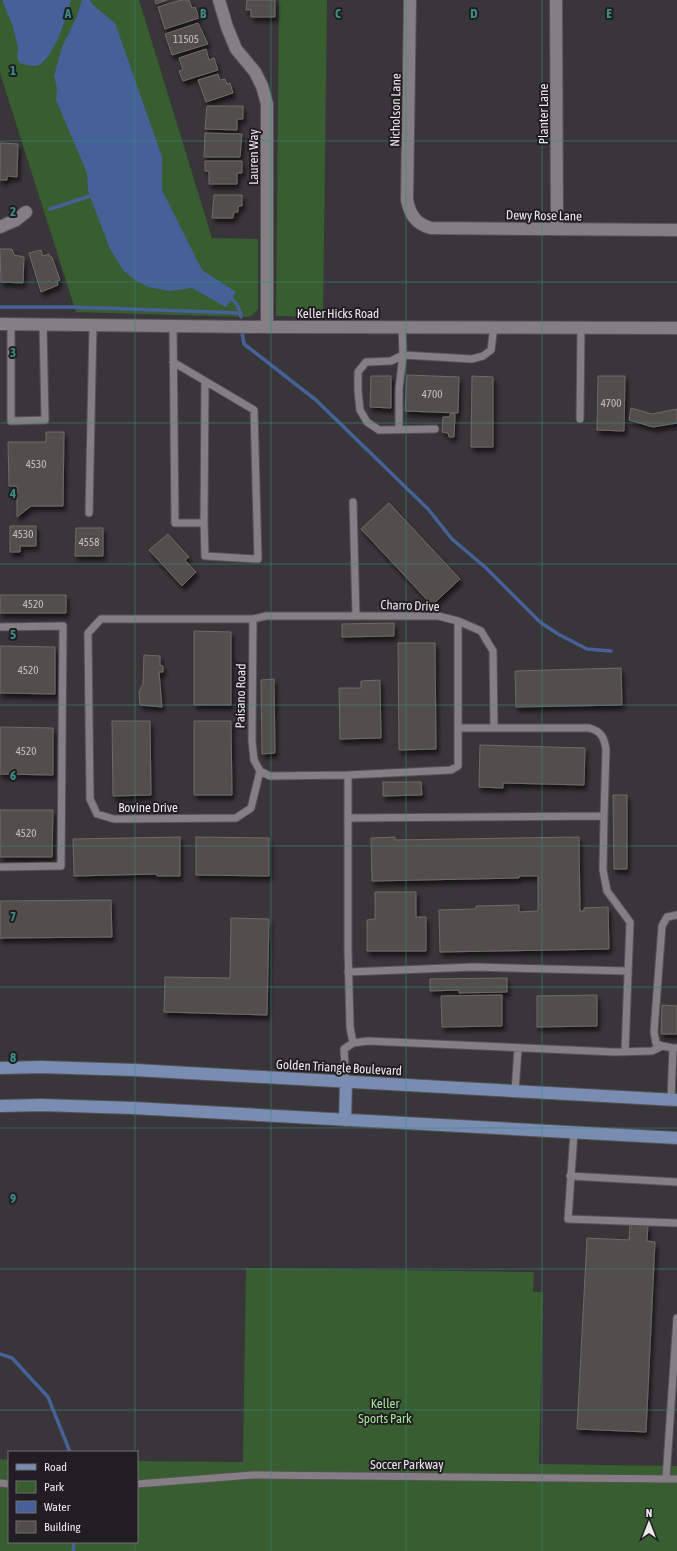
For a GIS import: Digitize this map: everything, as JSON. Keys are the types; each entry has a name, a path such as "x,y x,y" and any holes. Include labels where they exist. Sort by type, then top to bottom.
{"main road":[{"name":"Golden Triangle Boulevard","path":"0,1068 41,1067 134,1070 674,1100"},
{"path":"345,1120 346,1082"},
{"path":"0,1106 41,1105 133,1108 677,1138"}],"street":[{"name":"Lauren Way","path":"219,0 227,27 236,49 254,72 262,86 267,104 267,327"},
{"name":"Nicholson Lane","path":"410,0 407,200 414,219"},
{"name":"Planter Lane","path":"556,0 557,229"},
{"path":"0,227 16,220 26,212"},
{"name":"Dewy Rose Lane","path":"414,219 422,225 431,228 677,230"},
{"name":"Keller Hicks Road","path":"5,324 267,327 494,326 677,328"}],"lane":[{"path":"5,324 11,421 45,420 43,324"},
{"path":"89,513 93,325"},
{"path":"173,326 175,523 204,523"},
{"path":"435,429 379,430 366,422 360,410 358,372 366,362 391,361 403,355 472,359 483,356 491,350 494,326"},
{"path":"398,429 398,389 403,355 402,327"},
{"path":"580,419 582,327"},
{"path":"173,362 254,410 258,559 205,556 205,381"},
{"path":"353,502 356,616"},
{"name":"Charro Drive","path":"253,619 266,616 438,616 458,621 481,631 493,651 494,728"},
{"name":"Bovine Drive","path":"253,619 101,620 88,633 90,799 97,814 114,819 236,818 251,808 260,771"},
{"name":"Paisano Road","path":"253,619 252,741 254,760 260,771"},
{"path":"260,771 270,776 348,775 451,770 458,766 458,621"},
{"path":"0,627 63,626 61,866 0,867"},
{"path":"459,728 589,728 600,733 604,739 606,749 603,870 607,891 622,909 630,922 625,1052"},
{"path":"348,775 348,972 350,1027 353,1043"},
{"path":"348,818 604,816"},
{"path":"674,1100 675,1048 662,1046 656,1043 654,1032 662,926 667,917 677,914"},
{"path":"348,972 474,967 628,971"},
{"path":"346,1082 344,1049 353,1043 368,1041 518,1049 625,1052 652,1051 662,1046"},
{"path":"515,1091 518,1049"},
{"path":"574,1132 568,1219 677,1223"},
{"path":"570,1176 677,1182"},
{"path":"666,1479 677,1318"},
{"name":"Soccer Parkway","path":"138,1484 252,1474 677,1479"}],"green space":[{"path":"0,0 139,0 212,238 258,239 258,308 254,314 243,317 76,312 0,73"},
{"path":"279,0 327,0 323,317 276,316"},
{"name":"Keller Sports Park","path":"246,1268 534,1272 533,1292 543,1292 539,1464 677,1466 677,1551 0,1551 0,1459 8,1460 8,1543 138,1543 138,1461 243,1462"}],"water":[{"path":"2,0 71,0 58,38 47,57 41,63 35,66 20,63 17,58 18,47 12,24"},
{"path":"82,0 90,0 93,5 115,23 162,157 162,190 202,270 236,292 226,307 192,288 170,291 148,287 135,280 123,270 110,249 88,191 87,173 56,100 57,88 54,76 62,47 77,16"}],"building":[{"path":"155,0 167,0 156,4"},
{"path":"181,0 189,0 192,8 195,7 199,18 165,29 158,7"},
{"path":"247,0 275,0 275,17 251,17 251,10 246,10"},
{"path":"198,23 208,44 172,55 165,34"},
{"path":"206,49 209,60 214,58 218,70 183,81 179,71 183,70 179,58"},
{"path":"218,74 220,80 225,79 227,84 230,83 233,93 206,102 198,80"},
{"path":"207,106 243,106 243,119 237,119 237,130 205,129"},
{"path":"205,133 242,134 240,157 204,157"},
{"path":"0,143 18,144 17,177 7,176 7,180 0,180"},
{"path":"205,161 242,161 242,173 237,173 237,184 209,184 209,171 205,171"},
{"path":"214,195 242,195 242,206 238,206 238,212 234,212 233,218 212,218"},
{"path":"0,249 12,249 14,255 24,257 23,283 1,282"},
{"path":"41,250 43,256 49,254 50,257 52,257 60,280 57,281 58,285 41,292 29,253"},
{"path":"407,375 459,377 458,413 405,411"},
{"path":"371,376 391,376 391,408 370,407"},
{"path":"472,376 493,377 493,447 471,447"},
{"path":"598,376 625,376 624,431 597,430"},
{"path":"631,408 652,414 677,409 677,423 653,427 629,420"},
{"path":"451,413 455,414 454,437 449,437 448,433 442,432 443,417 449,417"},
{"path":"46,432 64,432 63,506 31,506 17,517 17,486 9,486 8,442 46,442"},
{"path":"389,503 460,579 432,605 361,529"},
{"path":"10,526 36,526 36,546 20,546 20,552 10,552"},
{"path":"76,528 103,528 103,556 75,556"},
{"path":"168,534 189,557 185,560 196,572 182,586 149,550"},
{"path":"0,595 66,595 66,613 0,613"},
{"path":"394,623 394,636 342,637 342,624"},
{"path":"194,631 231,632 231,705 194,705"},
{"path":"398,643 435,643 436,749 399,750"},
{"path":"0,646 55,647 55,694 0,693"},
{"path":"144,655 160,656 160,665 163,666 163,672 159,672 162,707 140,705 139,692 143,684"},
{"path":"621,668 622,705 516,707 515,671"},
{"path":"274,679 275,753 262,754 261,680"},
{"path":"380,680 381,738 340,739 339,688 361,688 361,681"},
{"path":"112,721 150,721 151,795 113,796"},
{"path":"194,721 231,721 232,795 194,795"},
{"path":"0,727 53,728 53,775 0,774"},
{"path":"480,745 585,748 584,785 503,783 503,788 479,787"},
{"path":"383,782 421,782 422,795 383,796"},
{"path":"613,795 627,795 627,869 614,869"},
{"path":"0,810 53,810 52,857 0,857"},
{"path":"180,837 180,876 157,876 157,874 74,876 73,839"},
{"path":"196,837 269,838 269,876 196,875"},
{"path":"395,837 395,840 579,837 580,911 584,911 584,908 608,907 609,949 440,952 439,910 476,909 476,906 519,905 519,912 538,911 538,876 519,876 519,878 372,881 371,838"},
{"path":"375,892 416,892 416,917 426,917 426,951 367,951 367,920 375,919"},
{"path":"111,900 112,937 0,938 0,901"},
{"path":"231,918 269,919 267,1015 164,1012 165,977 230,978"},
{"path":"507,978 507,992 459,993 459,990 430,991 430,979"},
{"path":"502,995 502,1026 442,1027 441,996"},
{"path":"597,995 597,1026 537,1027 537,996"},
{"path":"662,1005 677,1006 677,1034 661,1034"},
{"path":"630,1225 648,1225 647,1241 655,1242 646,1432 577,1429 587,1238 629,1240"}],"waterway":[{"path":"50,209 93,195"},
{"path":"229,297 238,306 241,317"},
{"path":"0,307 72,307 241,313"},
{"path":"242,332 244,344 316,400 428,509 452,539 486,568 540,622 558,634 587,649 611,651"},
{"path":"0,1354 12,1358 48,1397 70,1451"},
{"path":"73,1551 74,1543"}]}
